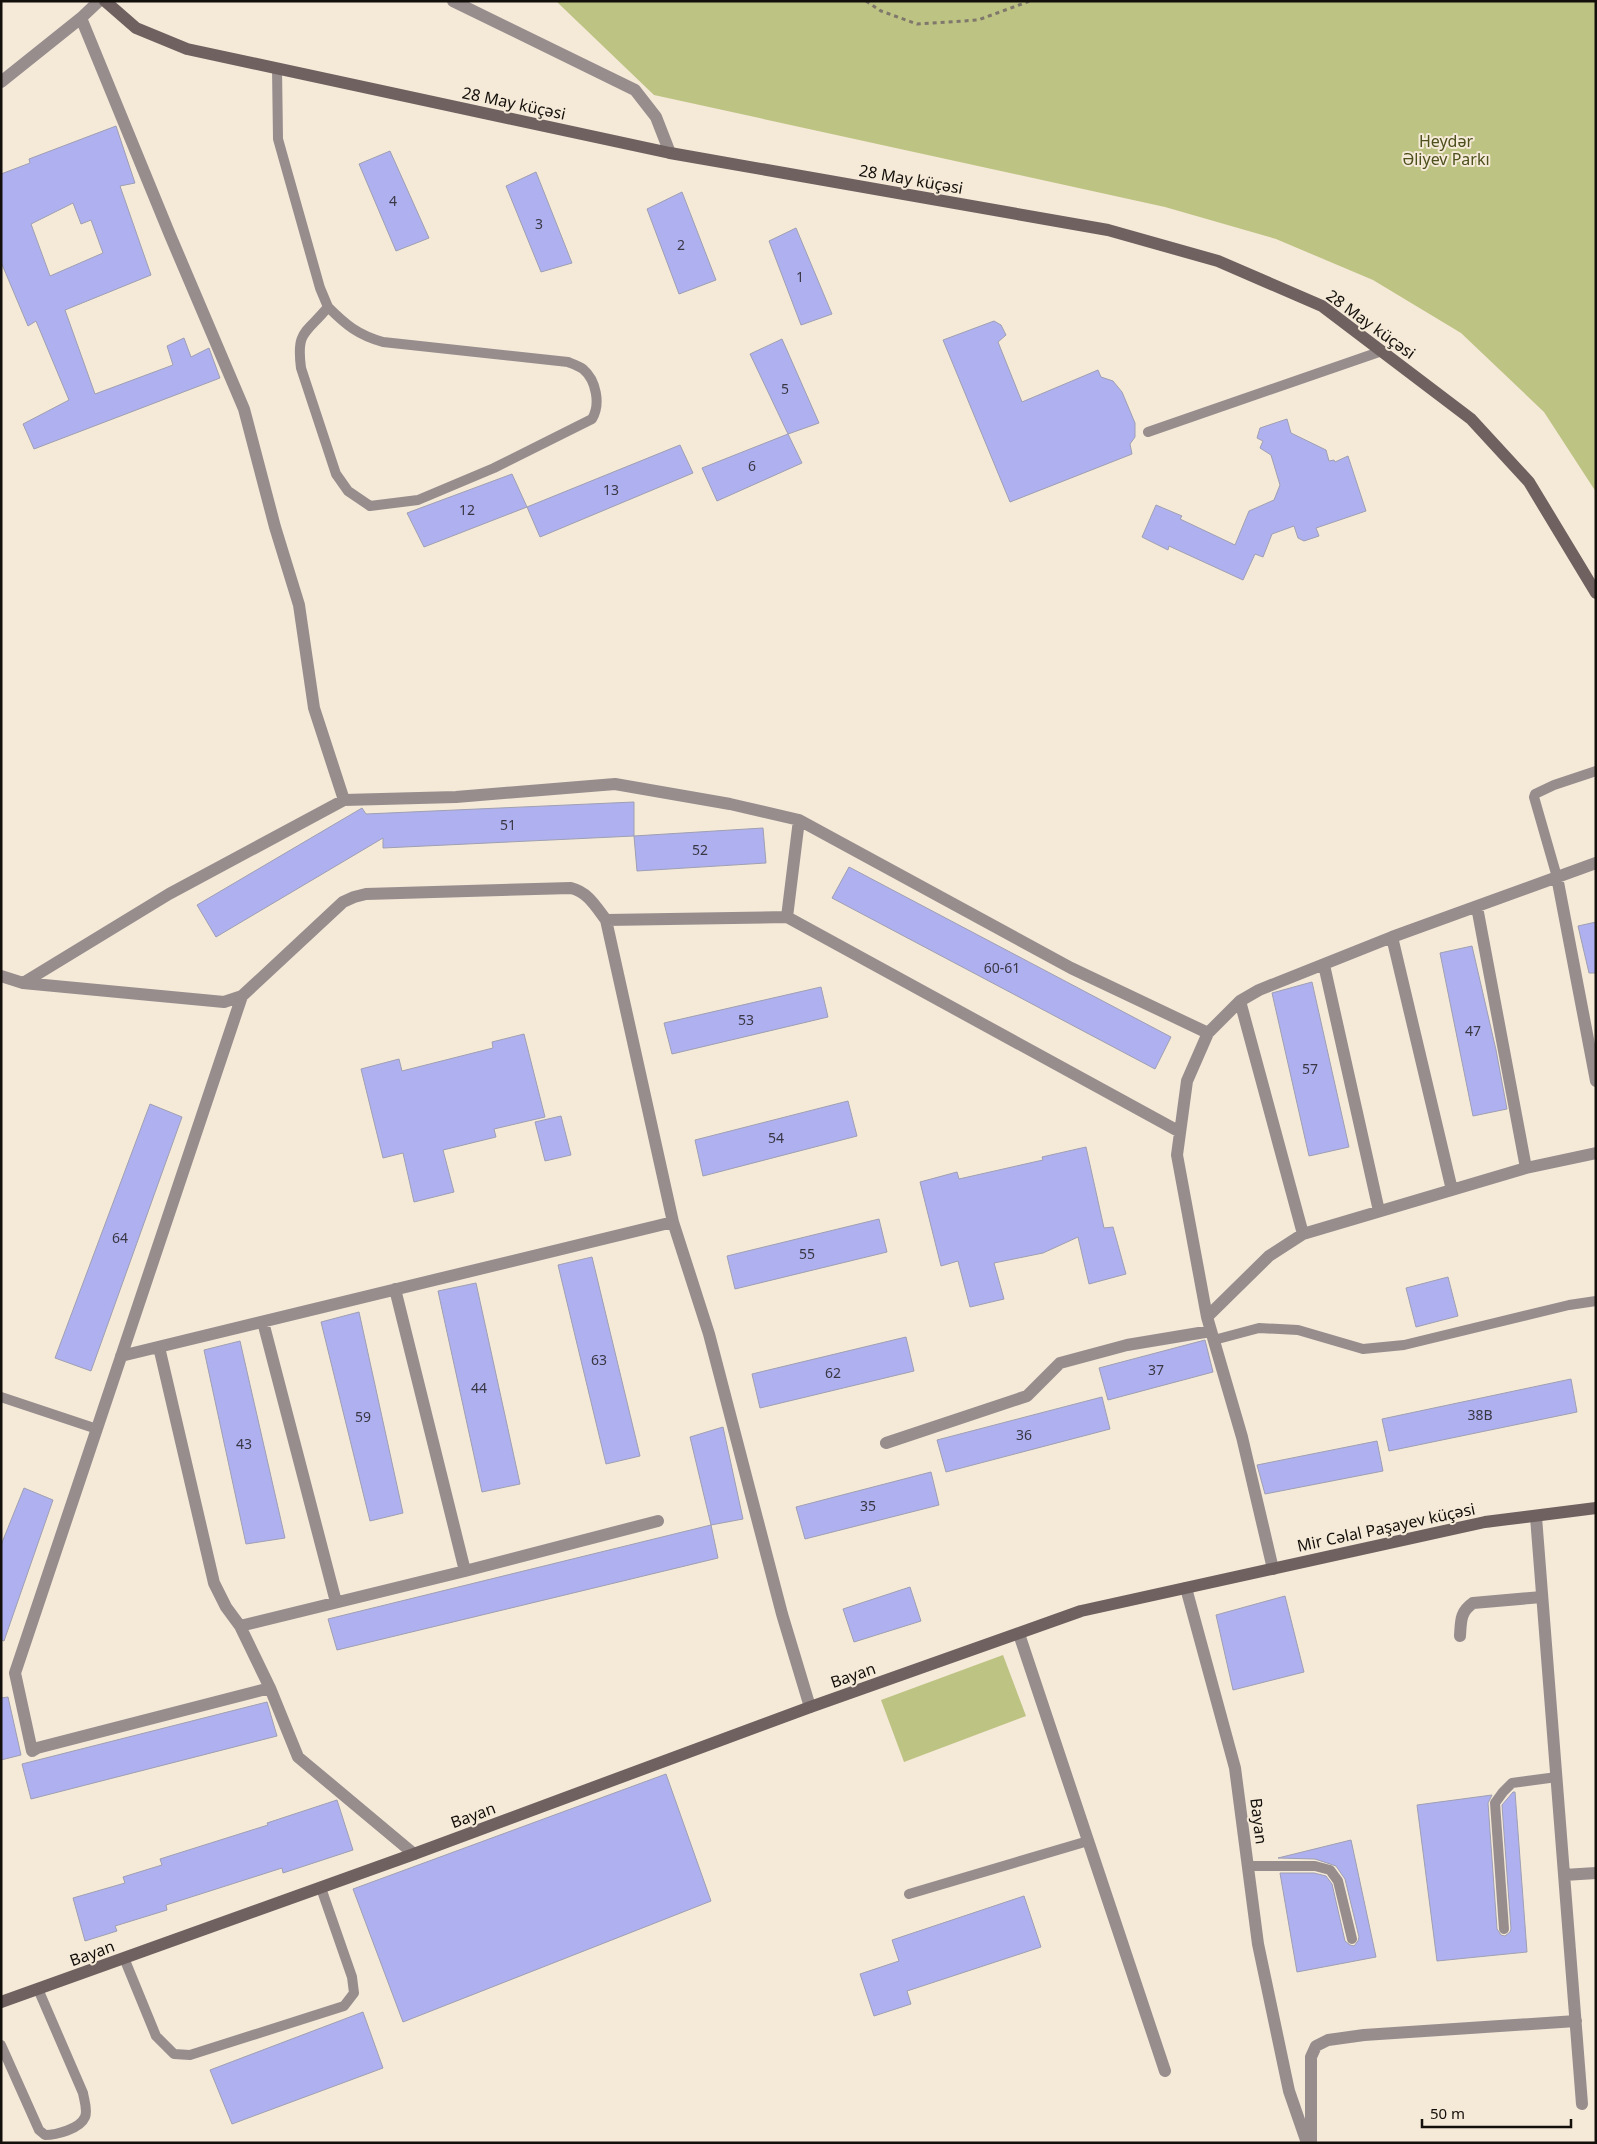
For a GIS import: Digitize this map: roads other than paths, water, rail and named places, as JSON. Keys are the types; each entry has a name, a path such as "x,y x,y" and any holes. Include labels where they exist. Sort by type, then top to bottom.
{"street":[{"path":"1,82 81,18 99,1"},
{"name":"28 May küçəsi","path":"104,1 136,28 187,49 670,153 1108,230 1218,261 1322,306 1471,419 1529,482 1596,593"},
{"path":"453,1 635,90 656,117 670,153"},
{"path":"81,18 244,409 275,527 299,605 314,708 344,800"},
{"path":"23,983 169,894 344,800 456,797 614,784 730,804 799,820 1071,968 1208,1033"},
{"path":"787,917 799,820"},
{"path":"1274,1569 1242,1437 1207,1317 1177,1155 1187,1080 1208,1033 1240,1001 1259,990 1392,937 1596,863"},
{"path":"1557,878 1596,1081"},
{"path":"1,976 23,983 224,1002 242,996 343,902 354,896 366,894 571,888 579,890 586,895 606,920 672,1222 709,1334 782,1614 810,1707"},
{"path":"1477,907 1526,1168"},
{"path":"606,920 787,917 1180,1132"},
{"path":"1392,937 1452,1190"},
{"path":"1324,964 1379,1211"},
{"path":"242,996 15,1673 32,1751 270,1688"},
{"path":"1240,1001 1303,1234"},
{"path":"1207,1317 1269,1256 1303,1234 1526,1168 1596,1153"},
{"path":"122,1356 672,1222"},
{"path":"395,1289 465,1572"},
{"path":"263,1322 336,1602"},
{"path":"886,1443 1027,1396 1060,1363 1127,1345 1212,1335"},
{"path":"159,1347 214,1584 240,1626 270,1688 298,1758 414,1854"},
{"name":"Mir Cəlal Paşayev küçəsi","path":"1186,1588 1485,1522 1596,1508"},
{"path":"1536,1517 1582,2104"},
{"path":"240,1626 465,1572 658,1521"},
{"name":"Bayan","path":"1,2002 321,1888 810,1707 1081,1611 1186,1588 1236,1768 1258,1944 1289,2091 1309,2143"},
{"path":"1460,1636 1461,1617 1464,1609 1473,1602 1542,1597"},
{"path":"1019,1634 1165,2071"},
{"path":"1564,1875 1596,1872"},
{"path":"1309,2143 1311,2057 1316,2046 1328,2040 1364,2035 1576,2021"}],"lane":[{"path":"277,68 278,139 307,244 328,307 358,333 383,342 568,362 582,368 590,377 597,402 597,411 592,419 494,468 418,500 370,506 348,491 336,474 301,368 300,338 307,327 328,307"},
{"path":"1148,432 1382,351"},
{"path":"1557,878 1534,805 1534,796 1554,785 1596,771"},
{"path":"1212,1335 1259,1328 1298,1330 1363,1349 1404,1345 1569,1305 1596,1301"},
{"path":"1,1398 97,1429"},
{"path":"1504,1929 1495,1803 1512,1783 1557,1777"},
{"path":"909,1894 1088,1841"},
{"path":"1248,1866 1315,1866 1330,1870 1338,1881 1352,1939"},
{"path":"124,1958 156,2036 174,2054 190,2055 344,2006 354,1993 352,1977 321,1888"},
{"path":"1,2045 39,2130 45,2136 54,2135 80,2124 85,2118 86,2110 82,2093 38,1989"}],"park label":[{"name":"Heydər Əliyev Parkı","path":"1446,150"}]}
